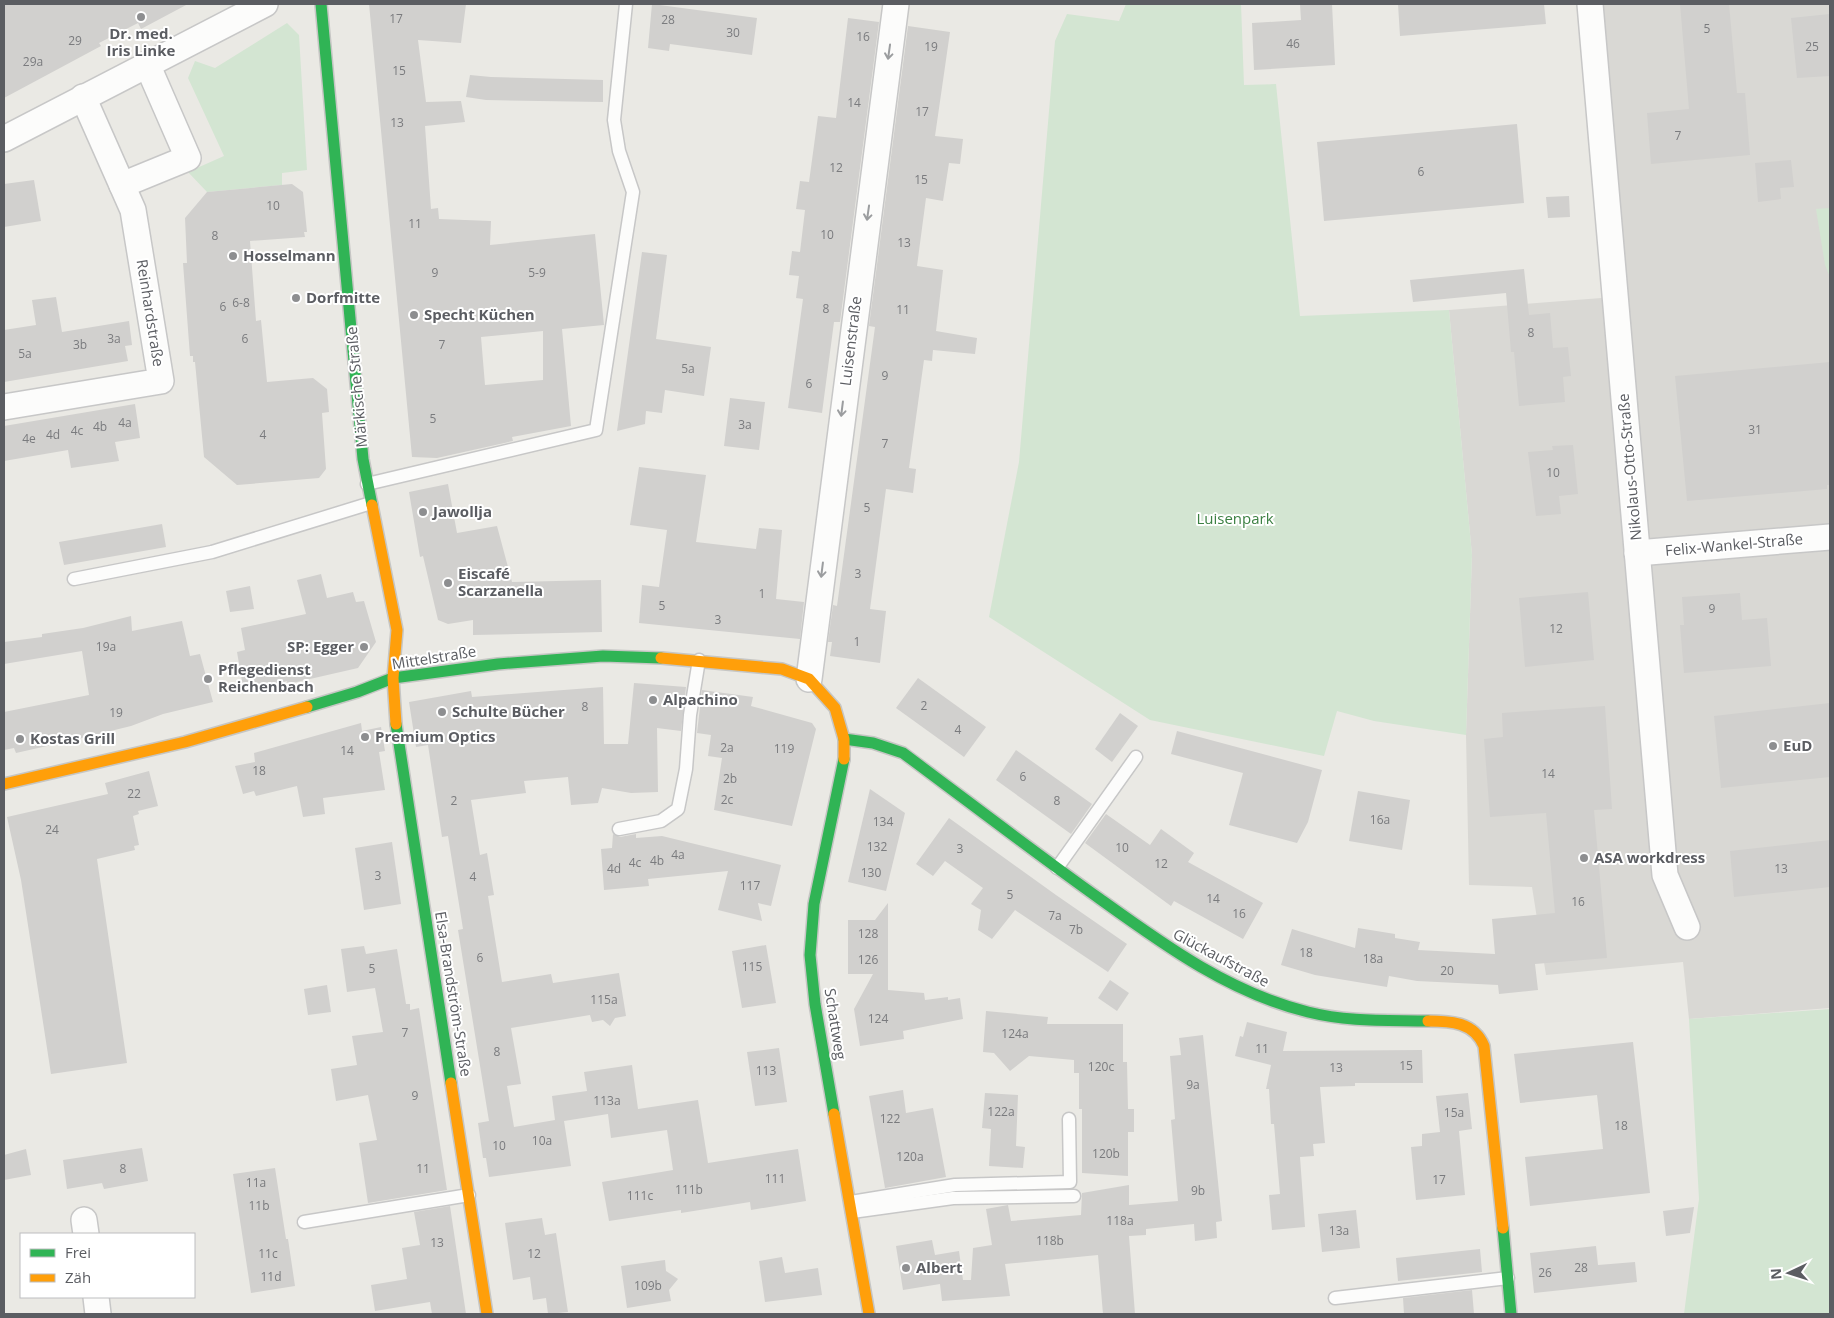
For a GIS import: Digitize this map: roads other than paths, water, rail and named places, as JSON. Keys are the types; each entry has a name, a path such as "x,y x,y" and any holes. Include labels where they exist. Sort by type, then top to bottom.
{"street":[{"path":"4,139 265,4"},
{"name":"Märkische Straße","path":"322,4 367,484 397,630 393,678"},
{"name":"Luisenstraße","path":"809,680 896,4"},
{"name":"Nikolaus-Otto-Straße","path":"1590,4 1664,875 1687,927"},
{"path":"122,186 188,158 147,64"},
{"name":"Reinhardstraße","path":"4,407 170,380 133,210 83,97"},
{"name":"Felix-Wankel-Straße","path":"1637,553 1830,536"},
{"name":"Mittelstraße","path":"4,784 185,742 358,692 393,678 498,664 603,656 699,660 782,670 809,680 823,692 835,708 844,739"},
{"name":"Elsa-Brandström-Straße","path":"393,678 394,709 487,1314"},
{"name":"Glückaufstraße","path":"844,739 873,743 903,754 1057,868 1178,954 1243,990 1279,1004 1331,1018 1363,1022 1448,1023 1470,1028 1478,1034 1486,1053 1512,1314"},
{"name":"Schattweg","path":"844,739 844,764 814,904 810,955 815,1004 852,1207 869,1314"},
{"path":"96,1298 98,1314"}],"lane":[{"path":"367,484 596,430 633,192 619,151 614,120 626,4"},
{"path":"74,579 212,552 371,503"},
{"path":"619,829 661,821 678,809 686,769 690,715 699,660"},
{"path":"1057,868 1136,757"},
{"path":"852,1207 955,1185 1070,1182 1070,1119"},
{"path":"304,1222 469,1195"},
{"path":"852,1207 954,1198 1074,1196"},
{"path":"1336,1298 1508,1278"}],"place":[{"name":"Dr. med. Iris Linke","path":"141,17"},
{"name":"Hosselmann","path":"233,256"},
{"name":"Dorfmitte","path":"296,298"},
{"name":"Specht Küchen","path":"414,315"},
{"name":"Jawollja","path":"423,512"},
{"name":"Eiscafé Scarzanella","path":"448,583"},
{"name":"SP: Egger","path":"364,647"},
{"name":"Pflegedienst Reichenbach","path":"208,679"},
{"name":"Alpachino","path":"653,700"},
{"name":"Schulte Bücher","path":"442,712"},
{"name":"Premium Optics","path":"365,737"},
{"name":"Kostas Grill","path":"20,739"},
{"name":"EuD","path":"1773,746"},
{"name":"ASA workdress","path":"1584,858"},
{"name":"Albert","path":"906,1268"}],"park label":[{"name":"Luisenpark","path":"1235,519"}]}
